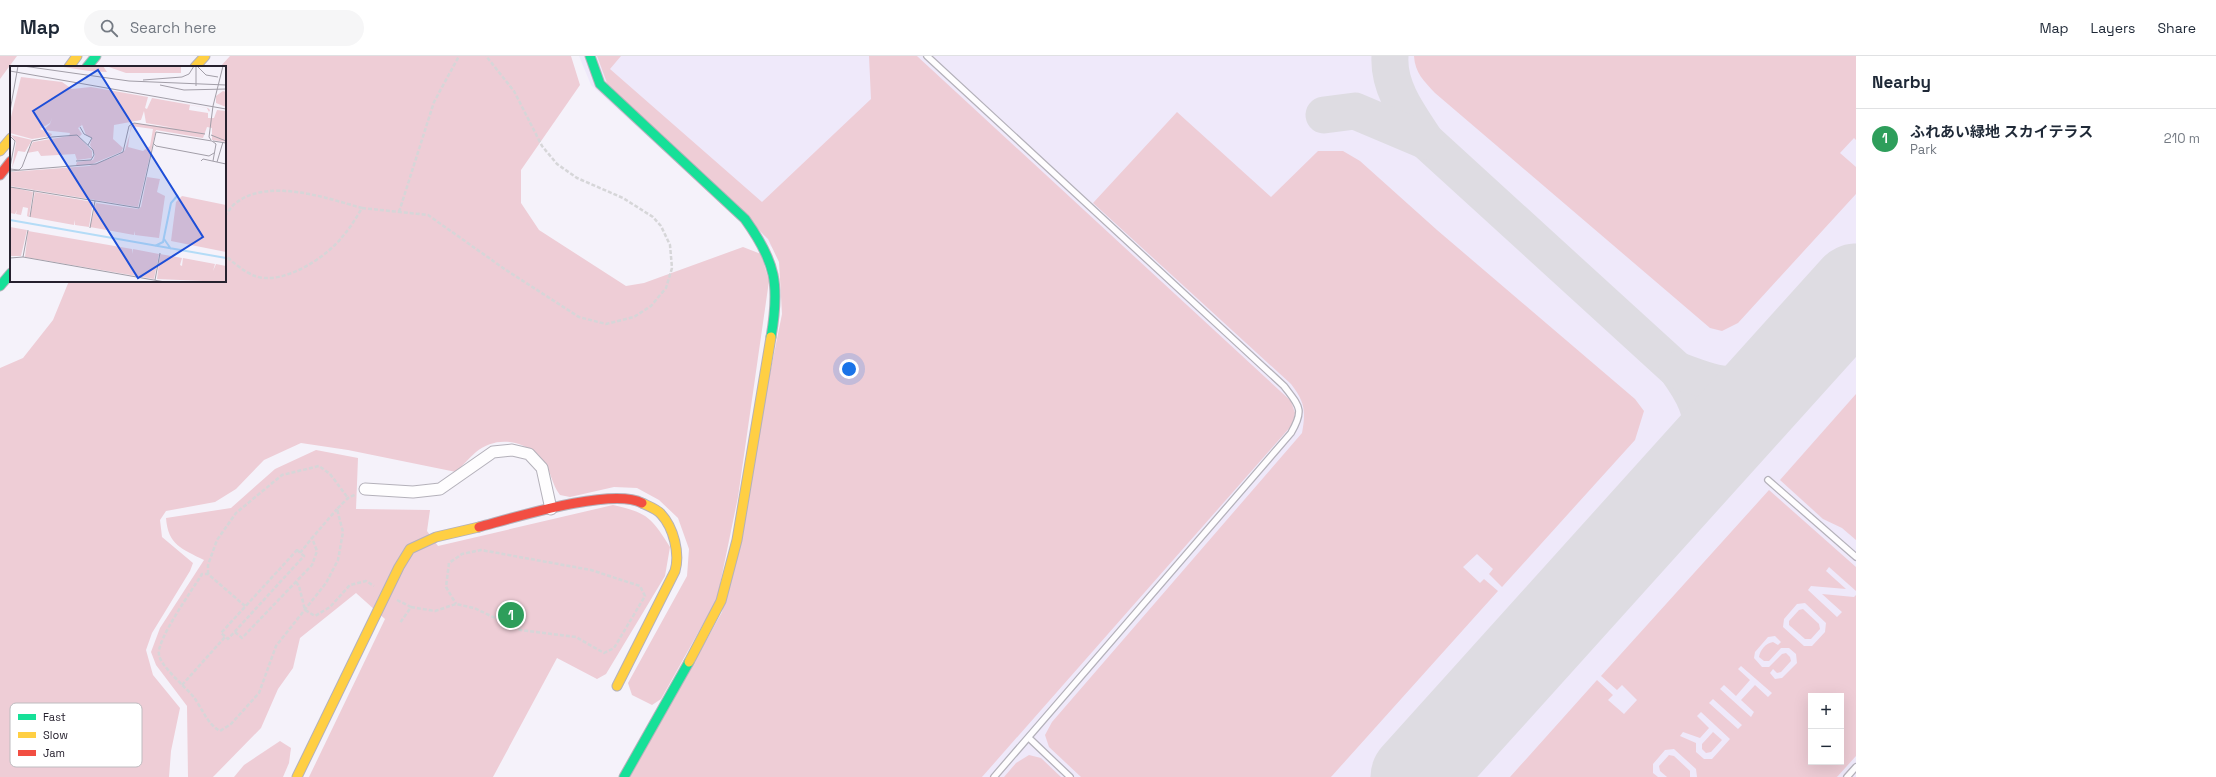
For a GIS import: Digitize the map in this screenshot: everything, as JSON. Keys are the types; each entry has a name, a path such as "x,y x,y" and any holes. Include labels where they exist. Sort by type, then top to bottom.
{"main road":[{"path":"70,66 77,56"},
{"path":"88,66 96,56"},
{"path":"197,66 205,56"},
{"path":"590,56 600,84 745,219 764,244 773,270 777,304 737,540 721,601 697,649 624,777"},
{"path":"0,151 10,139"},
{"path":"0,175 10,162"},
{"path":"0,286 10,274"},
{"path":"297,777 386,593 410,549 436,537 551,509 610,497 637,500 661,513 672,533 678,560 675,571 617,686"}],"street":[{"path":"365,490 413,492 440,489 493,452 512,450 529,454 542,468 551,509"}],"lane":[{"path":"927,56 1284,386 1298,405 1299,419 1291,433 994,777"},
{"path":"1768,480 1856,557"},
{"path":"1029,738 1070,777"},
{"path":"1847,777 1856,767"}],"path":[{"path":"399,212 434,102 459,56"},
{"path":"226,215 235,203 266,190 314,195 362,208 428,215 506,270 579,317 606,324 634,317 651,306 666,288 672,268 670,245 661,226 653,217 623,198 577,178 557,164 542,146 514,91 486,56"},
{"path":"226,256 255,276 268,277 288,274 306,268 326,254 343,237 362,208"},
{"path":"208,574 208,565 217,540 236,512 282,475 319,466 330,474 348,498"},
{"path":"300,553 348,498 365,490"},
{"path":"245,606 208,574 202,574 160,642 159,655 195,699 211,726 220,731 231,724 259,692 276,646 326,583 338,560 343,532 337,509"},
{"path":"235,632 242,638 312,564 317,551 312,538"},
{"path":"297,550 300,553 304,556 228,640 221,633 297,550"},
{"path":"296,582 300,586 305,610 315,616 330,607 350,585 366,581 411,608 435,611 456,604 474,608 521,630 576,637 604,653 614,648 644,596 640,586 591,570 481,550 462,554 449,563 446,587 456,604"},
{"path":"400,623 411,608"},
{"path":"182,685 225,637"}],"shaded area":[{"path":"0,56 17,56 0,79"},
{"path":"230,56 571,56 580,85 521,170 521,203 539,230 626,286 644,283 743,247 761,254 769,281 738,497 717,599 661,699 652,705 632,695 628,683 687,576 689,549 678,518 659,500 637,488 614,487 570,497 560,495 544,462 529,449 512,442 494,443 485,446 473,454 456,472 348,450 301,443 264,460 236,489 215,502 166,511 160,520 162,537 193,563 190,571 152,633 146,650 153,675 180,708 171,751 169,777 0,777 0,368 23,358 53,320 69,282 226,282 226,66 221,66"},
{"path":"579,56 1856,56 1856,777 638,777 910,354 746,227 591,85"},
{"path":"597,56 621,56 610,69 762,202 871,99 869,56 917,56 1291,401 1295,413 1292,425 982,777 630,777 722,612 782,314 779,262 768,239 607,83"},
{"path":"1414,56 1856,56 1856,140 1854,138 1840,153 1856,167 1856,194 1738,323 1722,331 1710,328 1435,93 1418,72"},
{"path":"1177,112 1271,197 1318,151 1343,151 1360,161 1437,230 1635,399 1644,411 1635,440 1502,587 1489,574 1493,569 1477,554 1463,567 1480,583 1484,579 1498,591 1331,777 1081,777 1049,747 1045,735 1052,722 1302,433 1304,413 1302,402 1291,384 1093,203"},
{"path":"1856,394 1856,540 1842,528 1823,519 1780,480"},
{"path":"316,450 358,458 356,509 430,510 427,531 438,546 613,505 634,511 648,518 658,529 670,547 665,576 606,674 597,679 557,658 493,777 309,777 385,619 356,593 300,638 293,668 278,689 261,728 213,777 188,777 187,706 156,665 151,652 160,628 204,560 189,553 173,540 167,527 166,518 231,508 275,469"},
{"path":"1769,490 1856,567 1856,591 1829,567 1826,571 1846,589 1811,586 1808,590 1837,617 1842,612 1822,594 1854,597 1856,595 1856,756 1837,777 1697,777 1696,769 1674,749 1665,750 1653,764 1653,773 1658,777 1510,777 1597,680 1613,695 1608,700 1624,714 1637,700 1622,685 1617,690 1601,676","holes":["1805,603 1826,623 1825,632 1812,646 1804,646 1783,627 1784,619 1797,604","1775,636 1781,642 1778,645 1773,642 1766,645 1762,649 1759,657 1764,661 1769,661 1781,648 1789,648 1796,654 1797,663 1782,678 1775,679 1770,673 1773,669 1777,673 1781,672 1791,661 1790,657 1786,653 1782,654 1769,667 1762,667 1754,658 1755,652 1768,637","1741,666 1772,693 1768,697 1755,685 1741,700 1754,712 1751,717 1720,689 1724,685 1736,696 1750,680 1738,669","1713,699 1742,725 1738,729 1709,703","1701,712 1730,739 1712,759 1704,759 1696,752 1696,743 1680,736 1683,732 1700,738 1709,728 1697,716"]},
{"path":"1803,609 1819,624 1820,629 1811,639 1805,639 1789,625 1789,621 1799,610"},
{"path":"1713,732 1722,740 1711,752 1706,753 1702,749 1702,744"},
{"path":"280,741 291,748 289,763 283,777 234,777 244,765"},
{"path":"1029,755 1041,758 1061,777 1004,777 1016,763"},
{"path":"1669,755 1674,756 1690,771 1690,777 1667,777 1660,771 1659,766"}],"taxiway":[{"path":"1390,56 1390,68 1396,90 1401,101 1426,141 1677,370 1692,394 1701,421 1699,446 1685,478"},
{"path":"1324,115 1355,111 1426,141"},
{"path":"1677,370 1695,377 1722,384 1733,385 1757,379 1788,364"}],"runway":[{"path":"1416,777 1856,289"}],"traffic: fast":[{"path":"88,66 96,56"},
{"path":"590,56 600,84 745,219 755,234 763,248 773,275 775,303 771,337"},
{"path":"0,286 10,274"},
{"path":"624,777 689,662"}],"traffic: slow":[{"path":"70,66 77,56"},
{"path":"196,66 205,56"},
{"path":"0,151 10,139"},
{"path":"689,662 721,601 737,540 771,337"},
{"path":"617,686 675,571 677,557 675,541 666,520 655,509 642,503"},
{"path":"297,777 399,567 410,549 436,537 479,527"}],"traffic: jam":[{"path":"0,175 10,162"},
{"path":"479,527 538,511 586,501 628,499 642,503"}],"place":[{"name":"ふれあい緑地 スカイテラス","path":"511,615"}]}
